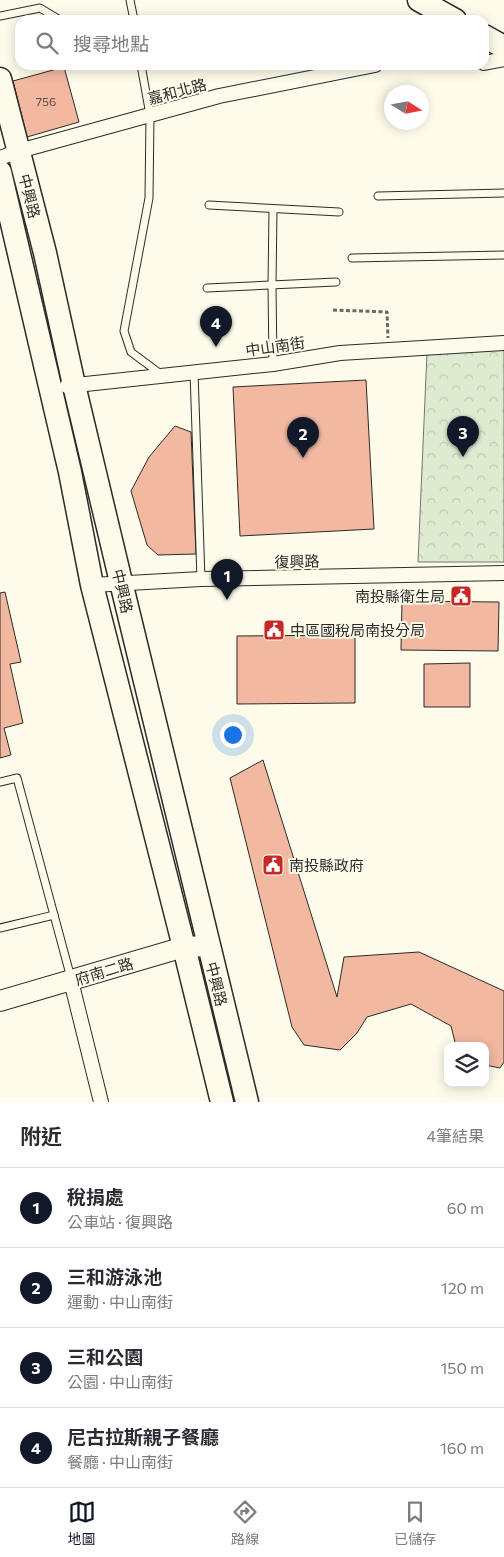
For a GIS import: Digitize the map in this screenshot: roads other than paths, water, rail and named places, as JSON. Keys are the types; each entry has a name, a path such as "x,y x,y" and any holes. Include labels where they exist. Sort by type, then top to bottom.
{"main road":[{"path":"419,0 446,15"},
{"path":"489,39 504,47"},
{"name":"中興路","path":"0,79 9,154 45,253 74,385 247,1102"},
{"name":"中興路","path":"0,172 70,472 92,585 222,1102"}],"street":[{"path":"489,62 504,59"},
{"name":"嘉和北路","path":"9,154 219,96 350,70"},
{"name":"中山南街","path":"51,390 74,385 273,364 340,353 504,343"},
{"name":"復興路","path":"92,585 201,579 504,573"},
{"name":"府南二路","path":"0,1001 184,947 208,946"},
{"path":"71,981 102,1102"}],"lane":[{"path":"130,0 133,15"},
{"path":"0,16 40,8 52,15"},
{"path":"142,70 150,115 149,198 124,331 132,352 164,376"},
{"path":"378,196 504,193"},
{"path":"209,205 339,212"},
{"path":"272,209 273,364"},
{"path":"352,258 504,255"},
{"path":"207,288 336,282"},
{"path":"194,372 201,579"},
{"path":"0,782 17,778 71,981"},
{"path":"0,928 54,915"}],"place":[{"name":"尼古拉斯親子餐廳","path":"216,347"},
{"name":"三和公園","path":"463,457"},
{"name":"三和游泳池","path":"303,458"},
{"name":"南投縣衛生局","path":"461,596"},
{"name":"稅捐處","path":"227,600"},
{"name":"中區國稅局南投分局","path":"274,630"},
{"name":"南投縣政府","path":"273,865"}]}
